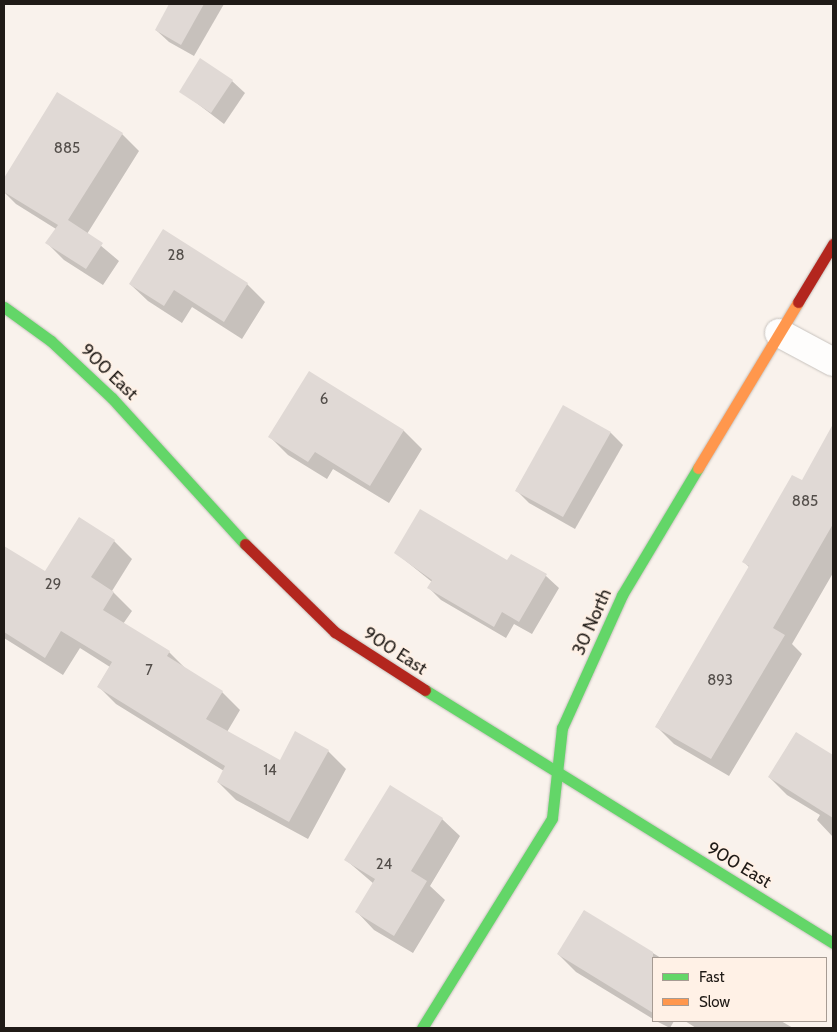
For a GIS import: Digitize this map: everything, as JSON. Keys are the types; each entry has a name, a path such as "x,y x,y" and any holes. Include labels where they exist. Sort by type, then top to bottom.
{"street":[{"name":"30 North","path":"422,1028 552,818 562,728 622,595 833,244"},
{"name":"900 East","path":"4,307 51,342 112,398 256,556 335,632 557,774 833,943"},
{"path":"779,333 833,362"}],"building":[{"path":"169,4 204,4 181,45 155,30"},
{"path":"200,58 233,80 211,113 179,92"},
{"path":"57,92 123,133 68,220 103,243 86,269 45,243 58,225 4,192 4,178"},
{"path":"163,229 248,283 224,322 174,290 164,306 129,284"},
{"path":"309,371 404,430 370,486 315,452 308,462 268,437"},
{"path":"563,405 611,432 563,517 515,491"},
{"path":"833,424 833,524 773,628 785,635 711,759 655,727 749,566 742,562 792,475 802,480"},
{"path":"420,509 507,560 511,554 547,574 519,622 502,612 494,627 427,588 432,580 394,553"},
{"path":"79,517 115,540 91,577 114,592 103,610 170,651 167,656 223,691 206,719 280,760 295,731 329,750 289,822 217,782 225,766 97,687 112,662 61,631 45,658 4,632 4,546 45,571"},
{"path":"796,732 833,755 833,818 768,777"},
{"path":"390,785 443,818 411,871 427,881 394,936 355,912 375,879 344,860"},
{"path":"584,910 653,952 652,1012 557,954"}],"traffic: fast":[{"path":"4,307 51,341 112,398 245,544"},
{"path":"422,1028 552,818 562,728 622,595 698,468"},
{"path":"425,690 833,943"}],"traffic: slow":[{"path":"698,468 798,302"}],"traffic: jam":[{"path":"798,302 833,244"},
{"path":"245,544 335,632 425,690"}]}
